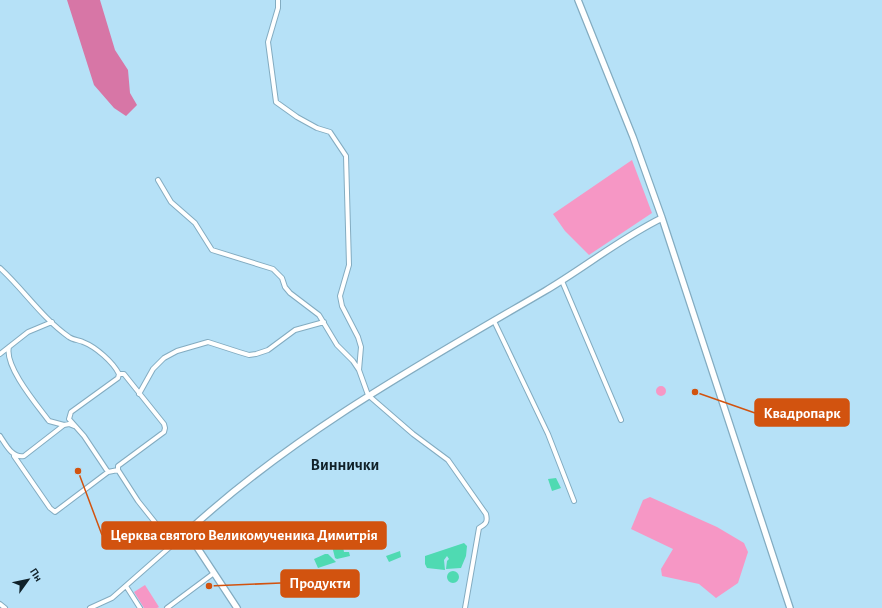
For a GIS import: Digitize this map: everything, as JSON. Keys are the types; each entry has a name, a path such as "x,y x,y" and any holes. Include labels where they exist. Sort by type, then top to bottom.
{"street":[{"path":"278,0 278,8 268,42 276,102 297,117 317,128 330,132 346,156 349,265 340,296 342,306 358,337 361,347 358,370"},
{"path":"578,0 634,137 790,608"},
{"path":"158,180 171,202 195,223 212,250 273,269 282,278 285,287 290,293 312,308 324,322 337,345 353,361 368,395 413,434 448,460 486,514 487,520 485,524 479,528 465,608"},
{"path":"90,608 112,598 187,532 280,455 368,395 562,281 618,243 662,218"},
{"path":"0,268 52,322 70,338 82,341 92,347 116,368 119,374"},
{"path":"562,281 621,420"},
{"path":"494,321 548,434 574,501"},
{"path":"0,354 28,332 52,322"},
{"path":"139,394 152,368 164,358 177,351 208,342 249,355 256,354 268,350 295,330 324,322"},
{"path":"9,346 7,354 9,362 49,421 64,425 69,424 76,427"},
{"path":"118,470 118,466 164,432 165,428 124,374 119,374"},
{"path":"108,472 84,436 69,419 71,412 118,378 119,374"},
{"path":"14,456 24,456 64,425"},
{"path":"0,436 50,508 55,512 108,472 118,470"},
{"path":"118,470 138,501 173,545"},
{"path":"187,532 238,608"},
{"path":"167,608 214,573"},
{"path":"126,586 140,608"},
{"path":"0,604 5,608"}],"shaded area":[{"path":"67,0 100,0 115,50 128,70 130,93 137,105 126,116 114,108 94,85"},
{"path":"632,160 652,213 589,255 565,231 553,214"},
{"path":"659,386 663,386 665,387 665,395 659,396 656,393 656,389"},
{"path":"556,478 561,488 552,491 548,479"},
{"path":"650,497 717,527 744,543 748,552 738,583 716,598 699,584 662,576 661,569 673,549 631,529 643,500"},
{"path":"337,538 342,542 344,552 349,552 350,556 337,559 335,558 331,542"},
{"path":"464,543 467,546 466,556 461,568 446,569 447,561 449,559 447,556 444,560 445,570 427,568 425,564 425,556"},
{"path":"400,551 401,557 389,562 386,556"},
{"path":"328,554 336,562 318,568 314,559"},
{"path":"451,571 455,571 459,577 455,583 451,583 447,579 447,575"},
{"path":"145,585 159,607 144,608 134,592"}],"place":[{"name":"Квадропарк","path":"695,392"},
{"name":"Церква святого Великомученика Димитрія","path":"78,471"},
{"name":"Продукти","path":"209,586"}],"district":[{"name":"Виннички","path":"345,464"}]}
